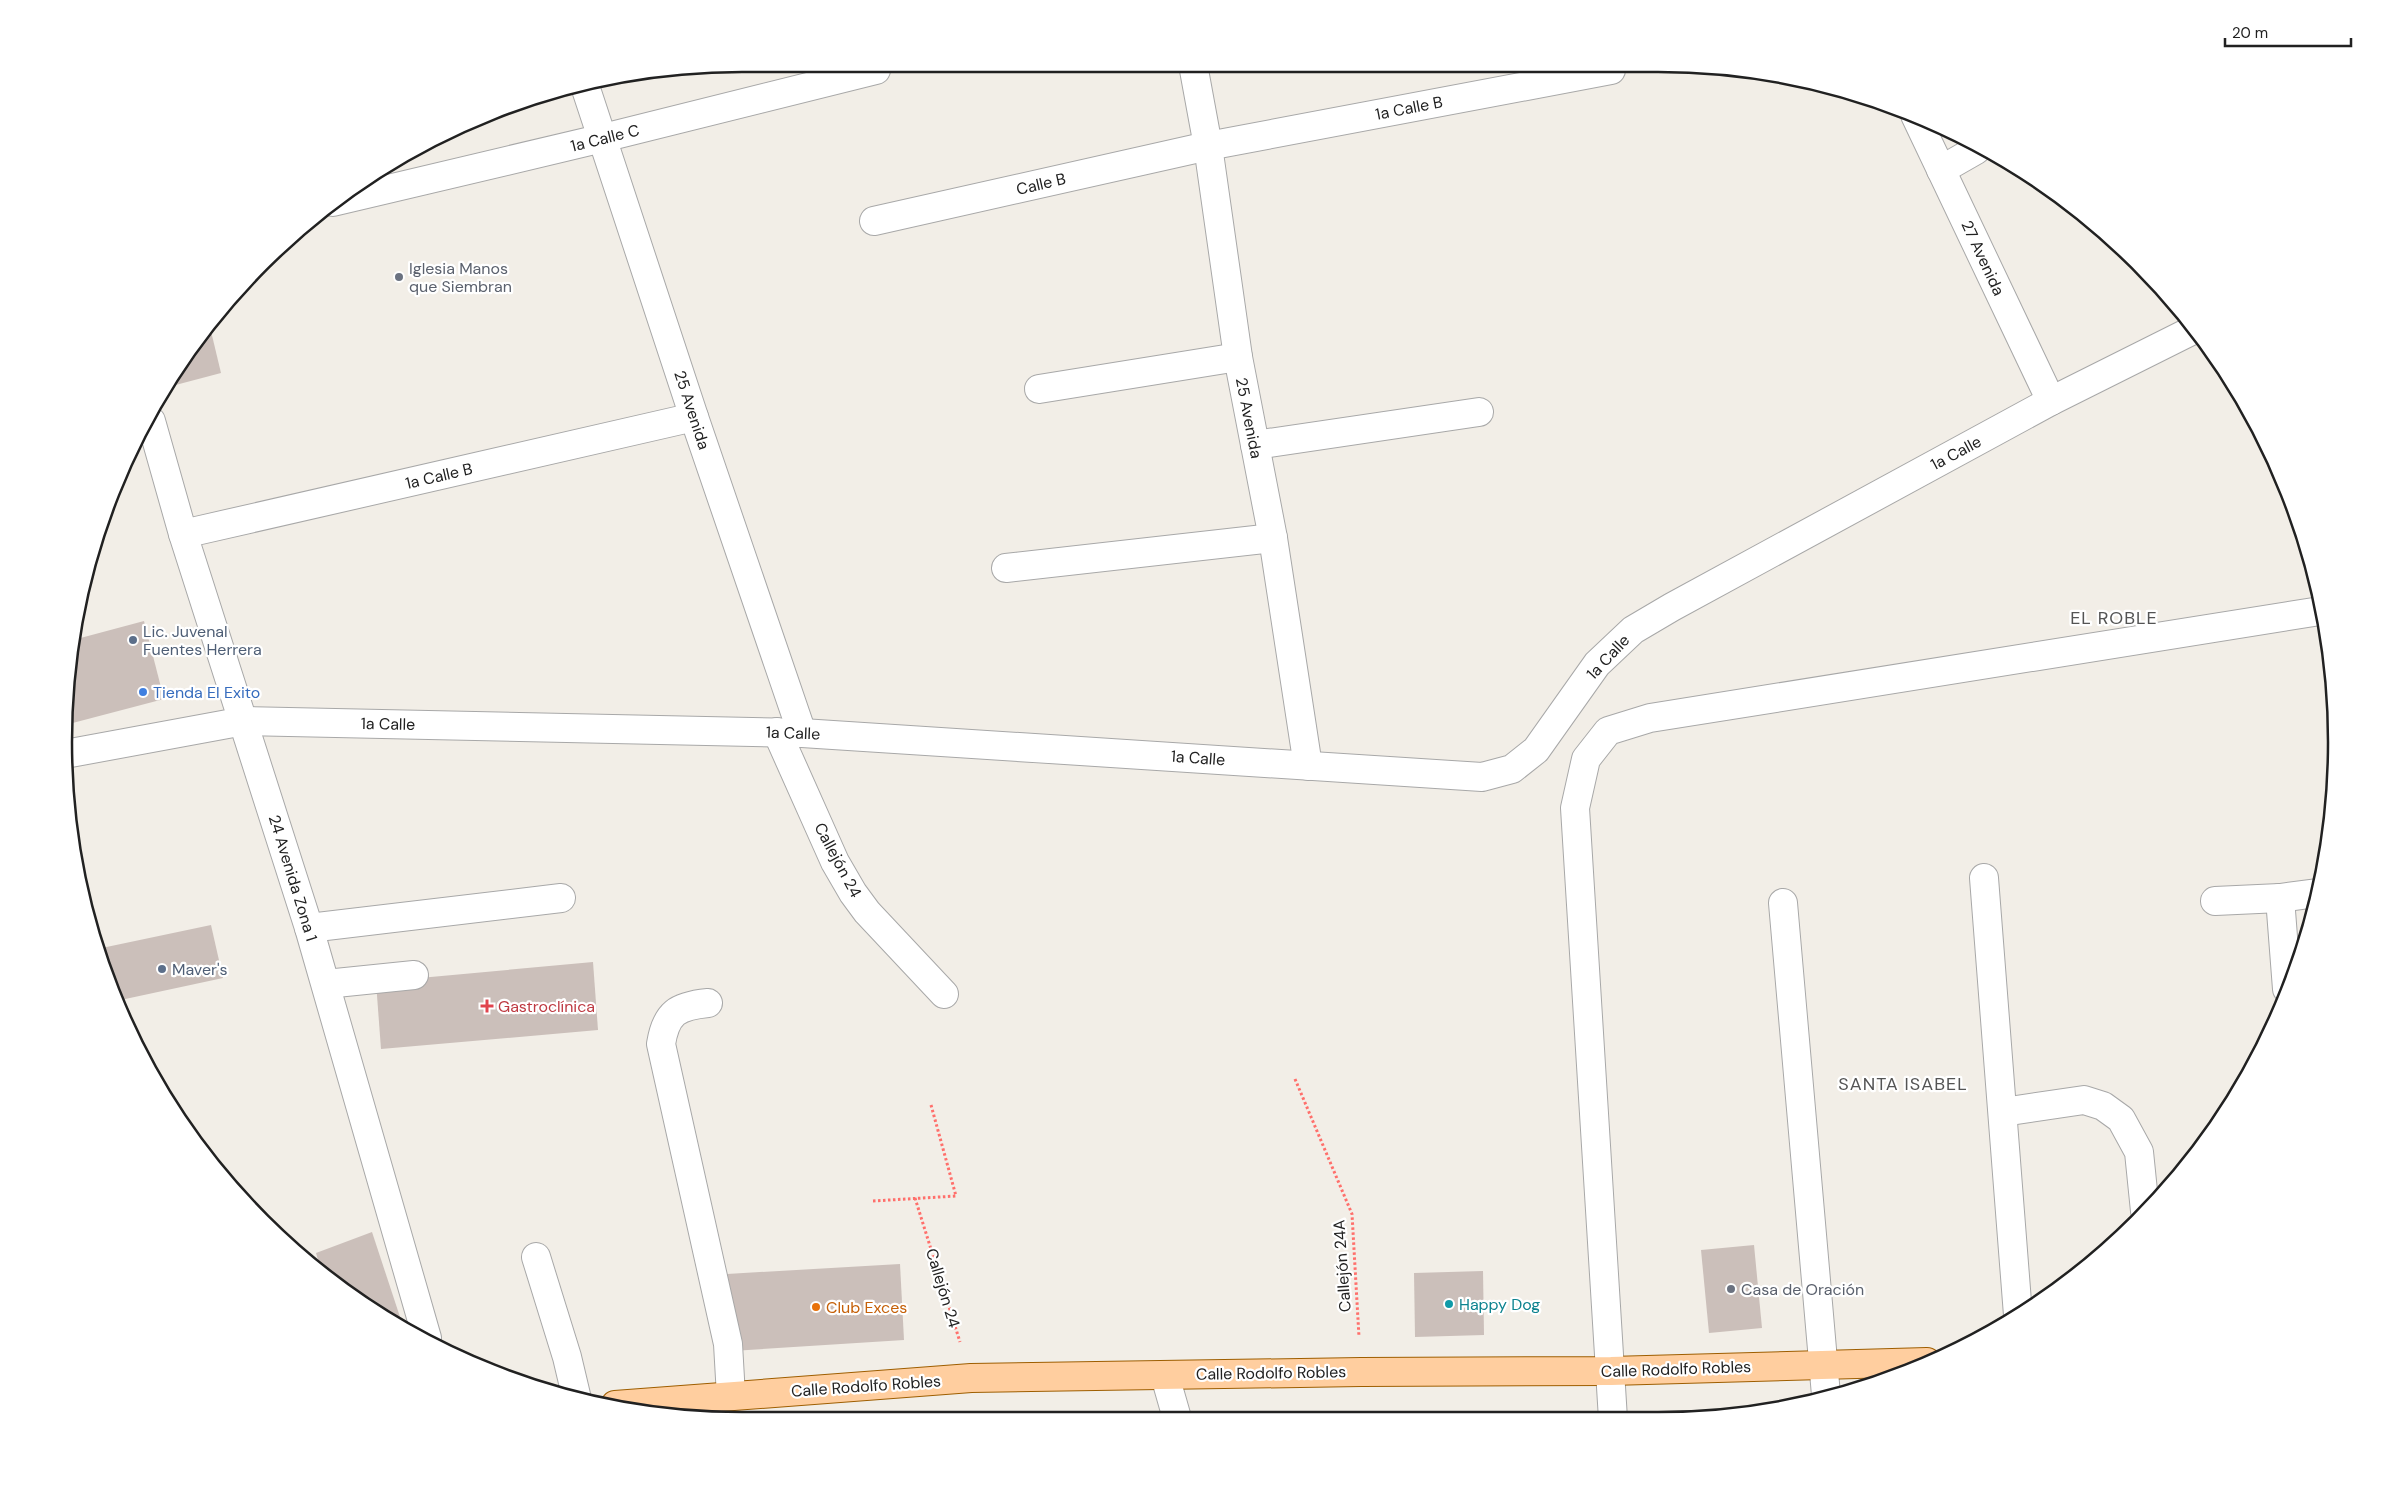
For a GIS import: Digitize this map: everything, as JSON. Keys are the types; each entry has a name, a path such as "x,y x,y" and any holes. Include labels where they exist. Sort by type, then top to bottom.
{"main road":[{"name":"Calle Rodolfo Robles","path":"634,1404 971,1378 1361,1372 1611,1371 1910,1362"}],"street":[{"name":"1a Calle C","path":"354,197 603,138 868,72"},
{"name":"25 Avenida","path":"1194,72 1208,146 1238,357 1272,538 1308,766"},
{"name":"1a Calle B","path":"1208,146 1600,72"},
{"name":"25 Avenida","path":"587,91 694,417 789,732"},
{"name":"27 Avenida","path":"1921,127 2051,401"},
{"name":"Calle B","path":"874,221 1208,146"},
{"path":"1941,170 1973,152"},
{"name":"1a Calle","path":"72,752 244,721 789,732 1482,777 1512,770 1536,750 1597,664 1633,630 2051,401 2187,333"},
{"path":"1039,389 1238,357"},
{"path":"1255,446 1479,412"},
{"name":"1a Calle B","path":"184,534 694,417"},
{"name":"24 Avenida Zona 1","path":"152,426 184,534 310,928 425,1332"},
{"path":"1006,568 1272,538"},
{"path":"1612,1412 1611,1371 1594,1146 1575,808 1586,760 1608,731 1650,718 2315,612"},
{"name":"Callejón 24","path":"789,732 835,862 853,893 867,912 944,994"},
{"path":"1984,878 2017,1308"},
{"path":"2215,902 2280,898 2310,894"},
{"path":"310,928 561,898"},
{"path":"2280,898 2286,974"},
{"path":"1783,903 1826,1391"},
{"path":"326,984 414,975"},
{"path":"708,1003 689,1005 674,1012 664,1026 661,1044 728,1344 731,1396"},
{"path":"2003,1112 2084,1100 2103,1106 2120,1119 2138,1152 2144,1202"},
{"path":"536,1257 567,1357 575,1391"},
{"path":"1165,1376 1175,1412"}],"path":[{"name":"Callejón 24A","path":"1295,1079 1352,1214 1361,1372"},
{"path":"873,1201 956,1196 931,1106"},
{"name":"Callejón 24","path":"915,1198 971,1378"}],"building":[{"path":"212,334 221,373 176,385"},
{"path":"144,621 164,699 73,723 81,638"},
{"name":"Maver's","path":"211,925 223,978 124,999 105,947"},
{"name":"Gastroclínica","path":"593,962 598,1030 381,1049 376,982"},
{"path":"372,1232 401,1319 370,1300 335,1274 318,1260 316,1253"},
{"name":"Casa de Oración","path":"1754,1245 1762,1328 1709,1333 1701,1250"},
{"name":"Club Exces","path":"900,1264 904,1340 732,1351 727,1274"},
{"name":"Happy Dog","path":"1483,1271 1484,1335 1415,1337 1414,1273"}],"place":[{"name":"Iglesia Manos que Siembran","path":"399,277"},
{"name":"Lic. Juvenal Fuentes Herrera","path":"133,640"},
{"name":"Tienda El Exito","path":"143,692"},
{"name":"Maver's","path":"162,969"},
{"name":"Gastroclínica","path":"487,1006"},
{"name":"Casa de Oración","path":"1731,1289"},
{"name":"Happy Dog","path":"1449,1304"},
{"name":"Club Exces","path":"816,1307"}],"district":[{"name":"EL ROBLE","path":"2114,618"},
{"name":"SANTA ISABEL","path":"1903,1084"}]}
